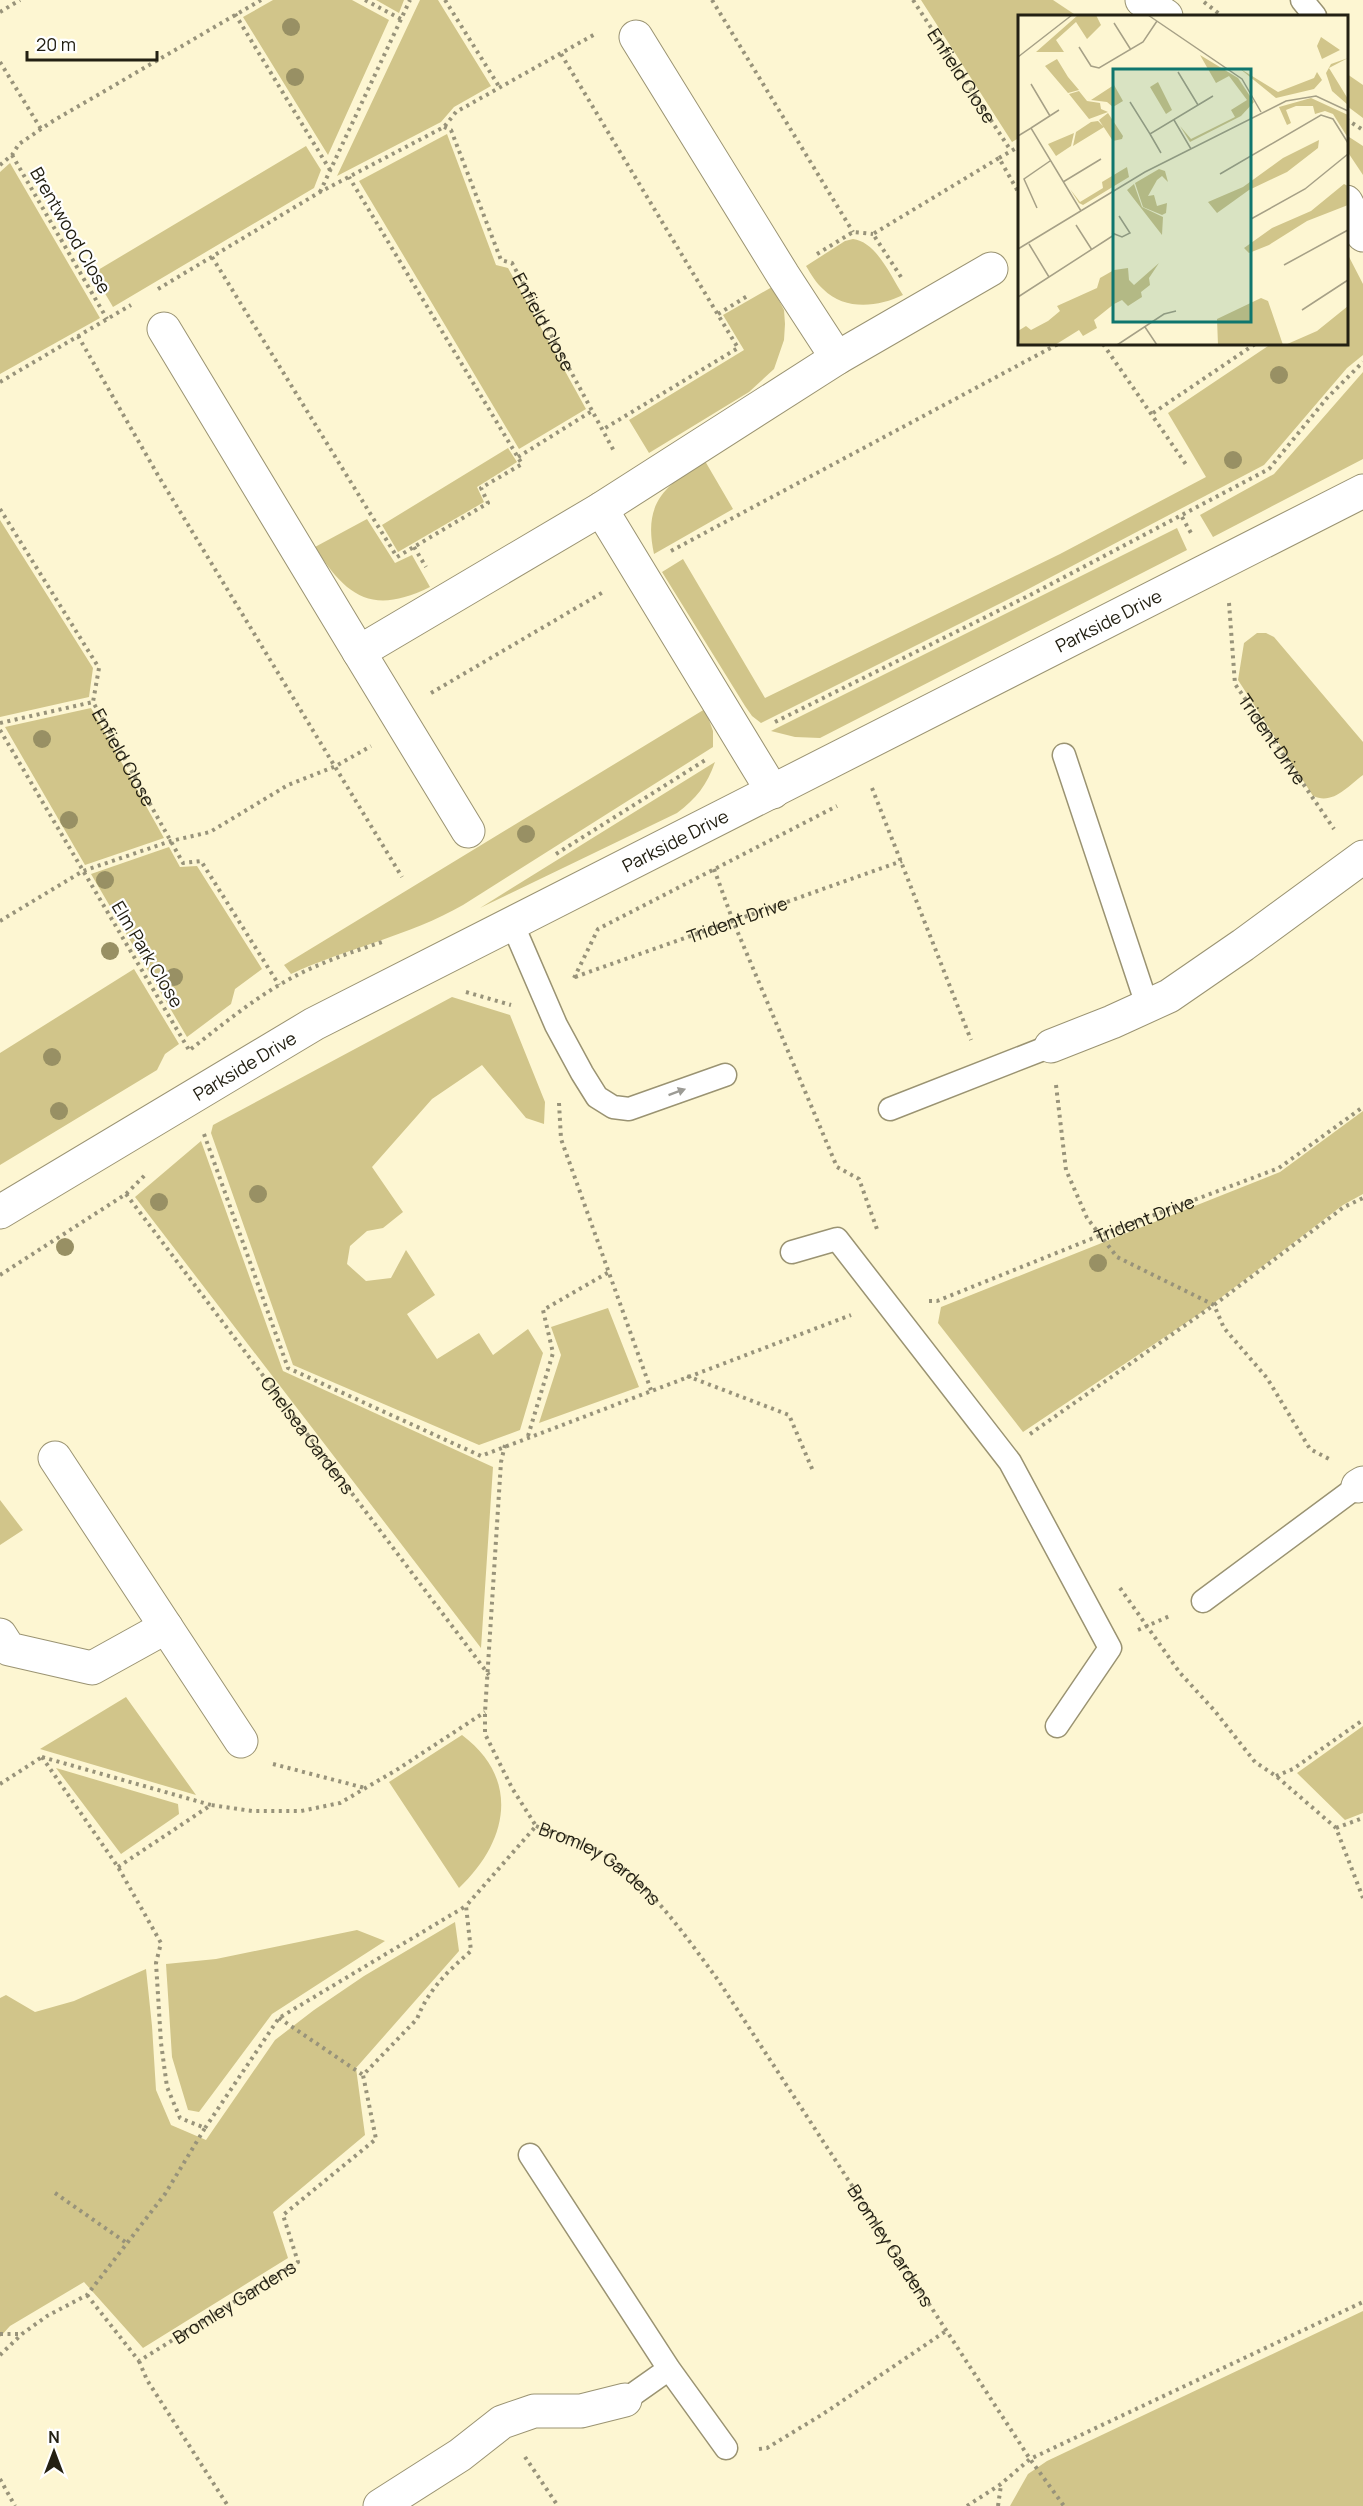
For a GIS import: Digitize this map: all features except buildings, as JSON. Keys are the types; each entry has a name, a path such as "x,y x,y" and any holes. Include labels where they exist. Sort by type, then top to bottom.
{"street":[{"path":"1142,0 1164,15"},
{"path":"636,37 837,358"},
{"path":"1348,204 1363,235"},
{"path":"359,652 601,509 837,358 991,269"},
{"path":"164,329 468,831"},
{"name":"Parkside Drive","path":"0,1212 314,1024 1363,491"},
{"path":"601,509 773,792"},
{"path":"1051,1046 1169,996 1360,859"},
{"path":"55,1458 241,1741"},
{"path":"3,1647 92,1668 166,1627"},
{"path":"380,2506 460,2455 502,2422 534,2411 581,2411 625,2400"}],"lane":[{"path":"1302,0 1314,15"},
{"path":"1065,755 1147,1005"},
{"path":"512,923 550,1011 597,1097 613,1107 629,1109 725,1075"},
{"path":"890,1109 1051,1046"},
{"path":"792,1252 837,1239 1010,1462 1110,1648 1057,1726"},
{"path":"1203,1601 1360,1485"},
{"path":"530,2155 669,2369 726,2448"},
{"path":"625,2400 669,2369"}],"path":[{"path":"0,12 20,0"},
{"name":"Brentwood Close","path":"0,165 12,155 19,144 41,129 261,0"},
{"path":"366,0 401,20"},
{"path":"320,192 410,0"},
{"path":"445,0 500,88"},
{"path":"712,0 853,232"},
{"name":"Enfield Close","path":"913,0 1011,151"},
{"path":"1201,0 1221,15"},
{"path":"235,14 330,171"},
{"path":"151,293 320,192 444,127 456,112 603,30"},
{"path":"561,54 738,348 602,430"},
{"path":"0,62 41,129"},
{"path":"1348,120 1363,130"},
{"name":"Enfield Close","path":"444,127 451,130 501,260 512,263 634,488"},
{"path":"783,275 853,232 873,234 1018,147"},
{"name":"Brentwood Close","path":"12,155 107,319"},
{"path":"999,158 1018,191"},
{"path":"212,257 397,557 488,503 481,488 522,464 350,177"},
{"path":"873,234 922,309"},
{"path":"0,382 141,299"},
{"path":"78,336 159,477 402,877"},
{"path":"1104,345 1153,413 1187,466"},
{"path":"1153,413 1255,345"},
{"path":"553,855 742,738 1045,587 1269,469 1328,398 1363,362"},
{"path":"518,457 592,411"},
{"name":"Enfield Close","path":"0,509 99,668 93,702 183,863 201,861 279,985"},
{"path":"1218,609 1239,598"},
{"name":"Trident Drive","path":"1229,604 1235,684 1360,859"},
{"path":"0,723 93,702"},
{"name":"Elm Park Close","path":"0,730 189,1050 257,998 279,985"},
{"path":"862,793 883,783"},
{"path":"872,788 983,1072"},
{"path":"462,991 512,1006 522,1022 576,1002 574,977 598,930 841,804"},
{"path":"0,921 83,872 171,841"},
{"name":"Trident Drive","path":"574,977 902,861"},
{"path":"714,868 733,921 837,1167 859,1179 879,1235"},
{"path":"279,985 328,961 391,939"},
{"path":"1051,1046 1066,1170 1087,1218 1117,1257 1214,1305 1224,1328 1267,1378 1310,1449 1331,1460"},
{"name":"Trident Drive","path":"201,1125 288,1368 481,1456 528,1436 887,1302 937,1301 1101,1235 1280,1168 1363,1107"},
{"path":"561,1139 651,1390"},
{"path":"0,1275 126,1194 150,1171"},
{"name":"Chelsea Gardens","path":"126,1194 489,1675"},
{"path":"1027,1437 1214,1305 1344,1208 1363,1198"},
{"path":"528,1436 553,1353 543,1310 609,1272"},
{"path":"687,1376 789,1415 813,1471"},
{"path":"505,1445 501,1462 485,1734 512,1788 536,1826"},
{"path":"1116,1582 1180,1673 1214,1710 1255,1762 1276,1776 1336,1828 1363,1898"},
{"path":"0,1784 42,1757 211,1805 252,1810 302,1811 340,1803 398,1769 485,1712"},
{"path":"1276,1776 1293,1769 1363,1720"},
{"path":"241,1741 275,1766 365,1788"},
{"path":"42,1757 118,1867 161,1943 156,1963 167,2087 180,2118 205,2128"},
{"path":"118,1867 211,1805"},
{"path":"1336,1828 1363,1818"},
{"name":"Bromley Gardens","path":"279,2018 466,1906 536,1826 592,1848 628,1874 670,1916 718,1980 1030,2459 1064,2506"},
{"path":"0,2355 22,2334 47,2316 87,2295 165,2194 205,2128 279,2018 363,2075 417,2019 421,2008 440,1979 471,1951 466,1906"},
{"name":"Bromley Gardens","path":"140,2361 298,2262 283,2215 376,2139 363,2075"},
{"path":"55,2193 128,2244"},
{"path":"87,2295 140,2361 147,2380 228,2506"},
{"path":"967,2506 1001,2484 1030,2459 1363,2302"},
{"path":"726,2448 744,2452 767,2448 823,2414 946,2331"},
{"path":"0,2334 22,2334"},
{"path":"502,2422 558,2506"},
{"path":"0,2479 15,2506"},
{"path":"998,2506 1001,2484"}],"shaded area":[{"path":"273,0 352,0 389,20 328,155 243,17"},
{"path":"376,0 404,0 399,13"},
{"path":"420,0 438,0 491,86 454,107 441,122 337,176"},
{"path":"921,0 1053,0 1076,15 1018,15 1018,139 1012,142"},
{"path":"1348,75 1363,85 1363,118 1348,107"},
{"path":"447,134 496,265 508,268 586,409 519,449 359,181"},
{"path":"1348,136 1363,146 1363,175 1348,152"},
{"path":"306,146 321,170 314,188 113,307 93,273"},
{"path":"10,163 100,318 0,374 0,172"},
{"path":"853,239 869,246 876,253 903,295 873,304 851,304 832,296 818,284 806,266 845,241"},
{"path":"1348,255 1363,284 1363,355 1347,368 1264,465 1013,597 761,723 745,706 662,572 683,559 765,698 1060,554 1206,477 1168,413 1270,345 1348,345"},
{"path":"772,287 784,310 785,324 784,340 774,369 749,392 649,453 629,420 744,350 723,315"},
{"path":"1363,372 1363,459 1213,537 1200,515 1274,474"},
{"path":"508,448 517,462 477,487 484,502 398,552 382,525"},
{"path":"705,461 733,509 654,554 651,536 652,521 654,509 660,498 678,479"},
{"path":"367,519 395,563 412,555 430,587 392,600 377,600 363,597 338,579 315,547"},
{"path":"0,520 93,668 89,697 0,717"},
{"path":"1177,528 1187,550 820,738 795,737 771,731"},
{"path":"1257,633 1266,633 1274,637 1363,742 1363,775 1333,796 1320,798 1313,796 1238,680 1244,643"},
{"path":"91,708 164,838 85,865 5,727"},
{"path":"705,709 713,731 713,747 463,905 400,934 291,974 284,965"},
{"path":"715,762 700,791 677,813 480,908"},
{"path":"169,847 180,867 197,866 262,969 235,989 231,1004 187,1037 91,874"},
{"path":"134,969 179,1044 165,1054 157,1070 0,1165 0,1053"},
{"path":"452,997 510,1015 545,1102 544,1124 526,1118 482,1065 432,1099 372,1167 403,1212 383,1228 367,1231 350,1246 347,1264 366,1281 391,1278 406,1250 435,1295 407,1314 437,1359 479,1333 493,1355 528,1329 543,1353 520,1430 479,1445 293,1365 211,1133 213,1125"},
{"path":"1363,1111 1363,1194 1343,1205 1202,1312 1023,1432 938,1323 941,1307 1280,1172"},
{"path":"201,1141 283,1371 493,1467 481,1648 135,1197"},
{"path":"608,1308 639,1387 539,1423 561,1355 551,1327"},
{"path":"0,1500 23,1530 0,1545"},
{"path":"126,1697 196,1795 40,1749"},
{"path":"1363,1726 1363,1813 1345,1820 1297,1773"},
{"path":"462,1735 481,1752 493,1771 500,1791 501,1811 497,1831 488,1851 476,1870 459,1888 389,1782"},
{"path":"56,1768 178,1804 179,1814 121,1854"},
{"path":"455,1922 459,1951 356,2068 365,2135 273,2212 288,2258 143,2348 84,2282 10,2326 0,2337 0,1998 6,1995 35,2012 74,2001 146,1969 156,2090 171,2125 206,2140 275,2040 364,1976"},
{"path":"357,1930 385,1941 272,2014 199,2112 188,2110 172,2057 166,1964 216,1959"},
{"path":"1363,2311 1363,2506 1010,2506 1028,2474 1047,2461"}]}
